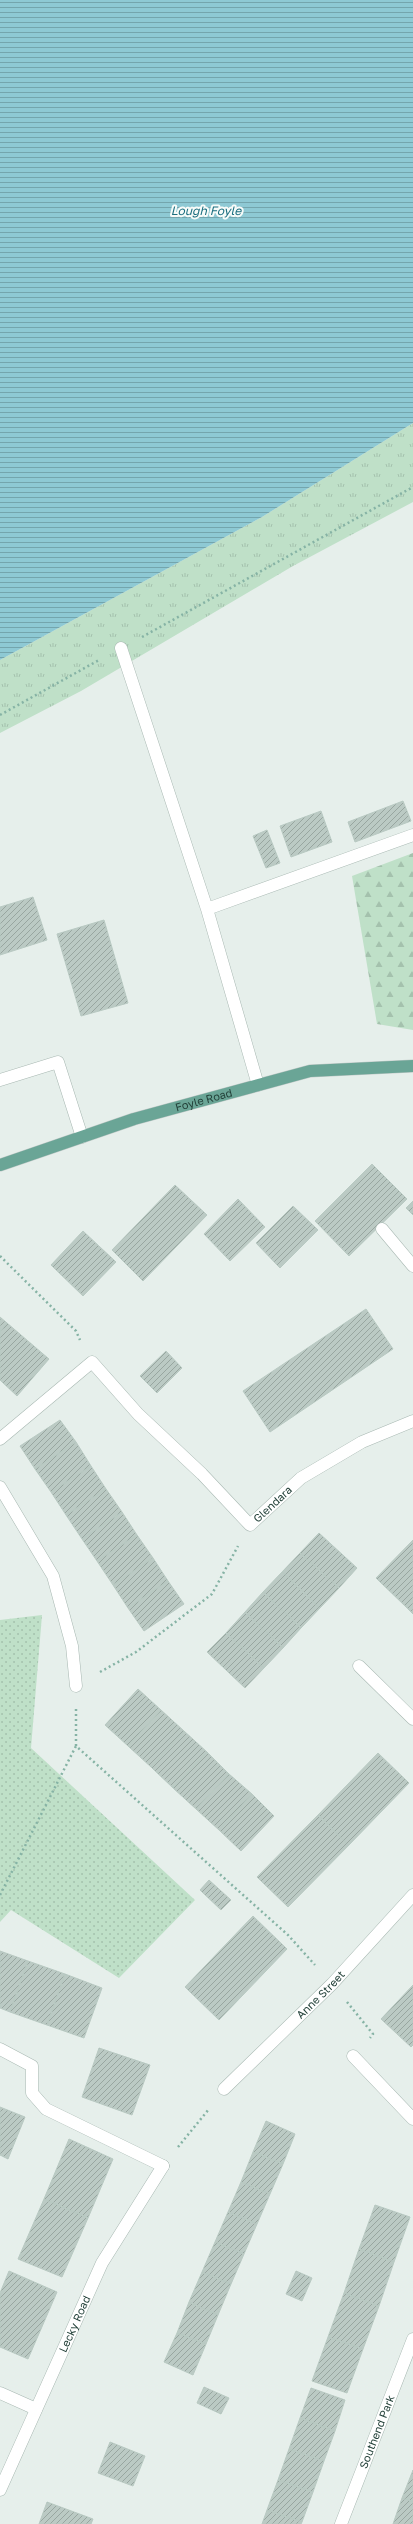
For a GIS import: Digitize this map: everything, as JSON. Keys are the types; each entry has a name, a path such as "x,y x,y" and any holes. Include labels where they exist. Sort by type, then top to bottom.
{"main road":[{"name":"Foyle Road","path":"0,1165 134,1119 310,1071 413,1066"}],"street":[{"path":"121,648 207,909 258,1086"},
{"path":"207,909 413,835"},
{"path":"0,1080 58,1062 82,1137"},
{"path":"382,1229 413,1266"},
{"path":"0,1440 92,1362"},
{"name":"Glendara","path":"92,1362 138,1414 202,1474 250,1525 302,1478 362,1442 413,1421"},
{"path":"0,1488 53,1576 72,1646 76,1686"},
{"path":"359,1666 413,1719"},
{"name":"Anne Street","path":"224,2090 332,1984 413,1895"},
{"path":"0,2049 32,2066 32,2093 46,2109 163,2166"},
{"path":"353,2056 413,2119"},
{"name":"Lecky Road","path":"0,2490 102,2263 163,2166"},
{"name":"Southend Park","path":"342,2524 413,2339"},
{"path":"0,2393 36,2409"}],"path":[{"path":"0,715 413,487"},
{"path":"0,1256 76,1331 92,1362"},
{"path":"0,1895 76,1746 76,1686 136,1652 212,1594 250,1525"},
{"path":"76,1746 288,1934 374,2034 353,2056"},
{"path":"163,2166 224,2090"}],"green space":[{"path":"413,423 413,502 293,566 81,691 0,733 0,660 262,517"},
{"path":"413,853 413,1030 377,1024 352,876"},
{"path":"42,1615 31,1748 195,1900 119,1978 11,1910 0,1922 0,1620"}],"water":[{"name":"Lough Foyle","path":"0,0 413,0 413,423 262,517 0,660"}],"building":[{"path":"403,801 411,821 355,842 348,822"},
{"path":"321,811 332,842 291,857 280,826"},
{"path":"267,830 280,863 266,868 253,836"},
{"path":"33,897 47,940 0,955 0,907"},
{"path":"104,920 128,1003 81,1016 57,934"},
{"path":"372,1164 407,1199 349,1256 315,1221"},
{"path":"175,1185 207,1215 143,1281 112,1250"},
{"path":"238,1199 265,1227 230,1261 204,1234"},
{"path":"413,1201 413,1215 406,1208"},
{"path":"293,1206 318,1230 280,1268 256,1243"},
{"path":"83,1231 116,1262 83,1296 51,1265"},
{"path":"366,1309 393,1349 270,1432 243,1391"},
{"path":"0,1317 7,1323 0,1332"},
{"path":"7,1323 28,1341 0,1373 0,1332"},
{"path":"28,1341 49,1359 17,1396 0,1380 0,1373"},
{"path":"166,1351 182,1368 157,1393 140,1376"},
{"path":"60,1420 76,1442 35,1469 20,1446"},
{"path":"76,1442 91,1466 51,1492 35,1469"},
{"path":"91,1466 106,1489 66,1515 51,1492"},
{"path":"106,1489 122,1512 82,1539 66,1515"},
{"path":"122,1512 137,1535 97,1561 82,1539"},
{"path":"319,1533 357,1568 339,1588 300,1553"},
{"path":"137,1535 153,1558 113,1585 97,1561"},
{"path":"413,1540 413,1598 405,1606 376,1578"},
{"path":"300,1553 339,1588 320,1608 282,1572"},
{"path":"153,1558 168,1581 128,1608 113,1585"},
{"path":"282,1572 320,1608 301,1628 263,1592"},
{"path":"168,1581 184,1604 144,1631 128,1608"},
{"path":"263,1592 301,1628 283,1648 245,1612"},
{"path":"413,1598 413,1614 405,1606"},
{"path":"245,1612 283,1648 264,1668 226,1633"},
{"path":"226,1633 264,1668 245,1688 207,1652"},
{"path":"138,1689 161,1710 128,1746 105,1725"},
{"path":"161,1710 184,1731 151,1767 128,1746"},
{"path":"184,1731 207,1752 173,1788 151,1767"},
{"path":"207,1752 229,1774 196,1809 173,1788"},
{"path":"378,1753 409,1783 349,1845 318,1815"},
{"path":"229,1774 252,1794 219,1830 196,1809"},
{"path":"252,1794 274,1816 241,1851 219,1830"},
{"path":"318,1815 349,1845 288,1907 257,1877"},
{"path":"209,1880 231,1900 221,1910 200,1890"},
{"path":"253,1916 287,1949 219,2020 185,1987"},
{"path":"0,1951 28,1961 10,2012 0,2008"},
{"path":"28,1961 65,1974 47,2025 10,2012"},
{"path":"65,1974 102,1988 84,2038 47,2025"},
{"path":"413,1985 413,2045 411,2047 381,2019"},
{"path":"99,2048 150,2065 132,2115 82,2097"},
{"path":"0,2107 25,2117 8,2159 0,2155"},
{"path":"266,2121 295,2134 283,2164 253,2152"},
{"path":"69,2139 113,2159 88,2218 44,2199"},
{"path":"253,2152 283,2164 270,2194 241,2182"},
{"path":"241,2182 270,2194 257,2224 228,2212"},
{"path":"44,2199 88,2218 62,2277 18,2259"},
{"path":"375,2205 410,2217 394,2262 359,2249"},
{"path":"228,2212 257,2224 244,2254 215,2242"},
{"path":"215,2242 244,2254 231,2284 202,2272"},
{"path":"359,2249 394,2262 379,2306 344,2293"},
{"path":"9,2271 57,2292 28,2359 0,2347 0,2293"},
{"path":"296,2271 312,2278 302,2301 286,2294"},
{"path":"202,2272 231,2284 218,2315 189,2302"},
{"path":"344,2293 379,2306 363,2349 328,2337"},
{"path":"189,2302 218,2315 206,2344 177,2333"},
{"path":"177,2333 206,2344 193,2375 164,2362"},
{"path":"328,2337 363,2349 347,2393 312,2381"},
{"path":"204,2387 229,2398 221,2414 197,2403"},
{"path":"311,2388 345,2400 335,2431 300,2418"},
{"path":"300,2418 335,2431 324,2461 289,2449"},
{"path":"110,2442 145,2456 133,2486 98,2473"},
{"path":"289,2449 324,2461 313,2492 278,2480"},
{"path":"413,2470 413,2502 402,2498"},
{"path":"278,2480 313,2492 302,2522 267,2510"},
{"path":"402,2498 413,2502 413,2524 393,2524"},
{"path":"47,2502 93,2519 91,2524 39,2524"},
{"path":"267,2510 302,2522 301,2524 262,2524"}]}
